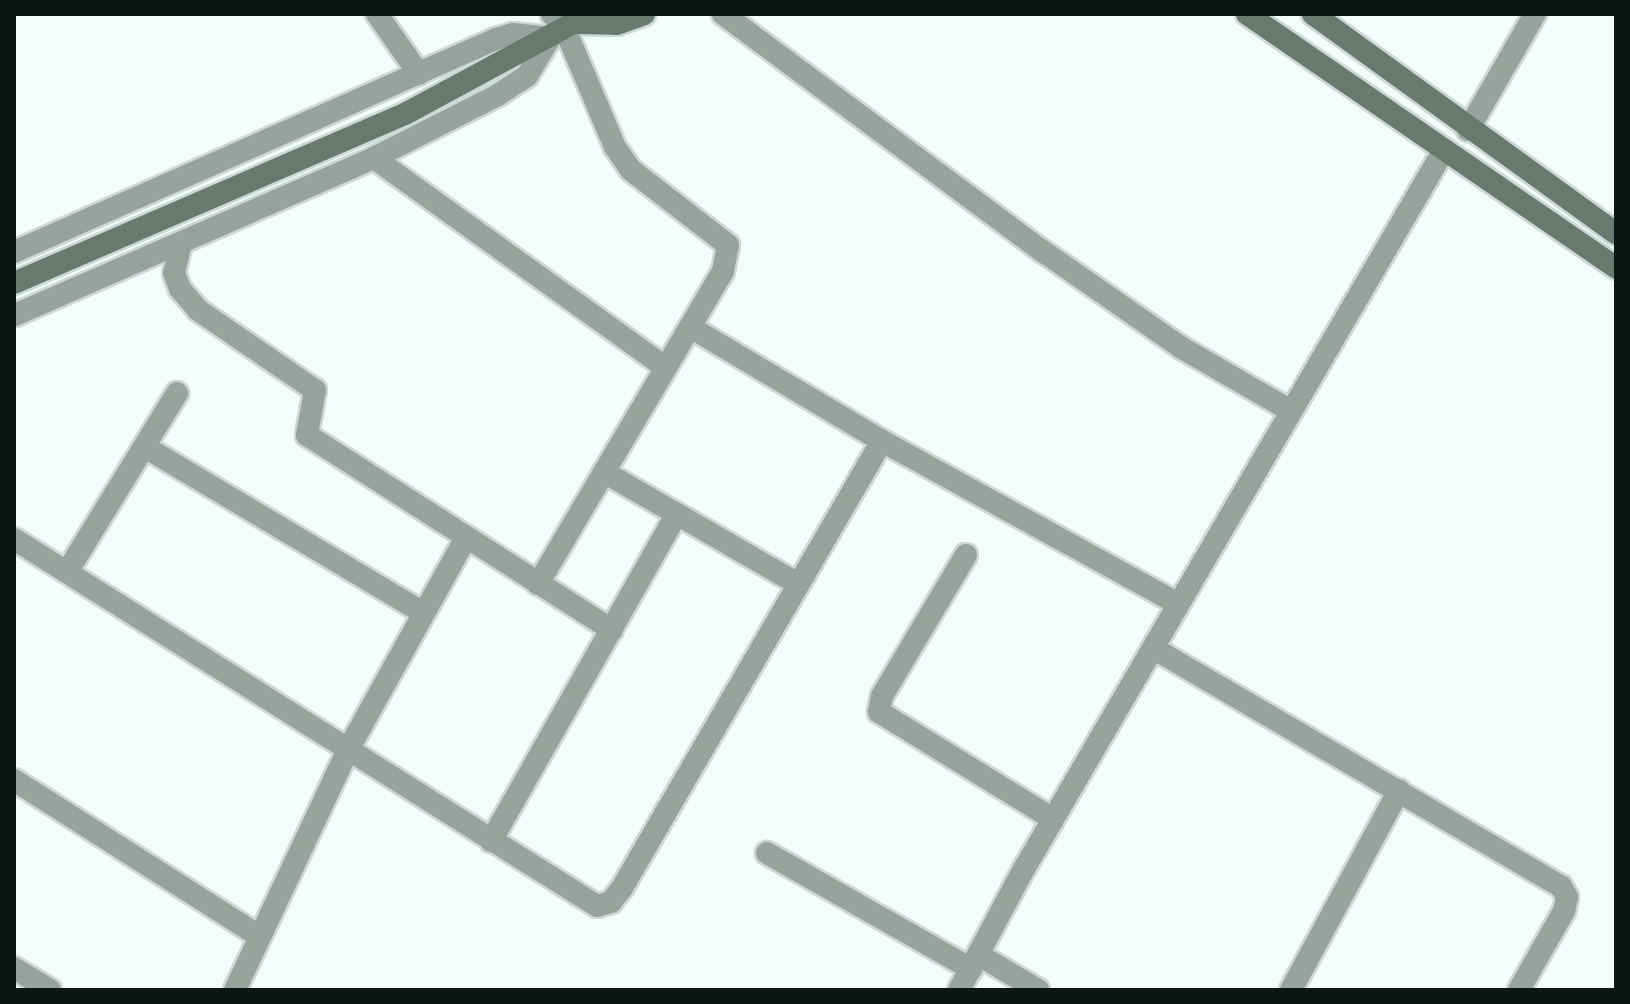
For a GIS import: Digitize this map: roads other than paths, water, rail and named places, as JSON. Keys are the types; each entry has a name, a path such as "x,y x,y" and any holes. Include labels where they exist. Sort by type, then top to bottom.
{"main road":[{"path":"14,283 405,114 567,24 617,24 644,14"},
{"path":"1247,14 1616,268"},
{"path":"1313,14 1468,130 1616,233"}],"street":[{"path":"377,14 419,74"},
{"path":"723,14 1044,252 1182,348 1291,411"},
{"path":"1468,130 1535,14"},
{"path":"14,252 496,39 567,24"},
{"path":"14,315 374,158 527,76 567,24"},
{"path":"538,584 723,271 728,245 631,170 615,147 567,24"},
{"path":"959,990 1053,819 1444,150"},
{"path":"374,158 665,367"},
{"path":"181,243 174,273 180,289 198,310 315,390 307,435 465,540 612,630"},
{"path":"690,327 882,441 1178,604"},
{"path":"67,572 177,393"},
{"path":"14,539 597,906 611,902 882,441"},
{"path":"145,447 423,613"},
{"path":"604,472 796,583"},
{"path":"491,841 677,514"},
{"path":"235,990 349,748 465,540"},
{"path":"966,555 882,696 879,712 1053,819"},
{"path":"1153,648 1561,886 1567,897 1564,911 1519,990"},
{"path":"14,780 259,936"},
{"path":"1291,990 1399,790"},
{"path":"767,853 975,962 1038,990"},
{"path":"14,968 50,990"}]}
